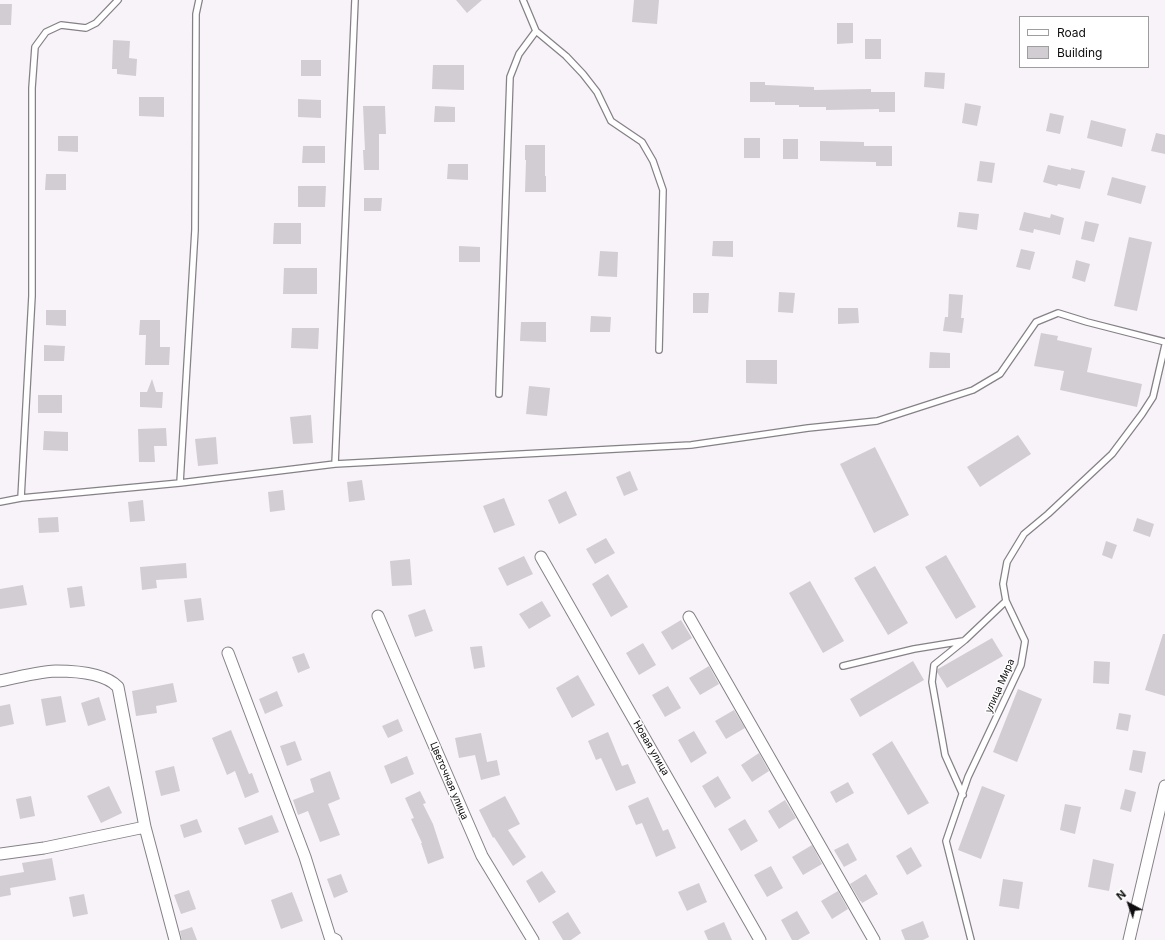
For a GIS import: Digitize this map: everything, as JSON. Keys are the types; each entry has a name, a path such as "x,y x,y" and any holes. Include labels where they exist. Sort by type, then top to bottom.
{"street":[{"name":"Новая улица","path":"541,557 760,940"},
{"name":"Цветочная улица","path":"378,616 482,856 533,940"},
{"path":"689,617 874,940"},
{"path":"228,653 305,857 329,939"},
{"path":"0,681 55,671 98,676 113,681 118,687 146,827 176,940"},
{"path":"1129,940 1165,786"},
{"path":"0,854 44,848 146,827"}],"lane":[{"path":"21,498 32,296 32,88 35,47 46,32 61,25 86,28 96,23 118,0"},
{"path":"180,483 195,230 196,14 199,0"},
{"path":"335,464 355,0"},
{"path":"523,0 536,31 566,56 583,74 597,92 611,121 642,142 653,161 663,190 659,350"},
{"path":"499,394 510,77 519,54 536,31"},
{"path":"0,502 21,498 180,483 335,464 691,445 808,428 877,421 980,386 1000,374 1036,322 1058,313 1165,344"},
{"name":"улица Мира","path":"971,940 946,841 968,777 1021,665 1025,641 1006,601 1003,584 1007,562 1024,534 1048,514 1112,454 1142,414 1153,397 1165,344"},
{"path":"963,795 945,755 932,682 934,665 966,640 1006,601"},
{"path":"843,666 914,648 966,640"}],"building":[{"path":"456,0 482,0 467,13"},
{"path":"634,0 659,0 657,24 632,22"},
{"path":"0,4 12,4 11,25 0,25"},
{"path":"837,23 853,23 853,43 837,44"},
{"path":"865,39 881,39 881,59 865,59"},
{"path":"113,40 130,41 129,58 137,59 136,76 117,74 117,69 112,69"},
{"path":"301,60 321,60 321,76 301,76"},
{"path":"433,65 464,65 464,90 432,89"},
{"path":"925,72 945,73 944,89 924,87"},
{"path":"750,82 765,82 765,85 814,87 814,90 871,89 871,92 895,92 895,112 879,112 879,109 826,110 826,107 799,107 799,105 775,105 775,102 750,102"},
{"path":"139,97 164,97 164,117 139,116"},
{"path":"298,99 321,100 321,118 298,117"},
{"path":"965,103 981,106 977,126 962,123"},
{"path":"363,106 385,106 386,134 379,134 379,170 364,170 363,150 365,150"},
{"path":"435,106 455,107 455,122 434,122"},
{"path":"1050,113 1064,116 1060,134 1046,131"},
{"path":"1091,120 1126,129 1122,147 1087,138"},
{"path":"1156,133 1165,135 1165,154 1151,151"},
{"path":"58,136 78,136 78,152 58,151"},
{"path":"744,138 760,138 760,158 744,158"},
{"path":"783,139 798,139 798,159 783,159"},
{"path":"820,141 864,142 864,146 892,146 892,166 876,166 876,162 820,161"},
{"path":"525,145 545,145 546,192 525,192"},
{"path":"303,146 325,146 325,163 302,163"},
{"path":"980,161 995,163 992,183 977,181"},
{"path":"448,164 468,164 468,180 447,179"},
{"path":"1048,165 1071,170 1071,168 1085,171 1080,189 1058,184 1057,186 1043,182"},
{"path":"46,174 66,174 66,190 45,190"},
{"path":"1112,177 1146,186 1141,204 1107,195"},
{"path":"298,186 326,186 325,207 298,207"},
{"path":"364,198 382,198 381,211 364,211"},
{"path":"959,212 979,214 977,230 957,227"},
{"path":"1024,212 1050,218 1051,214 1064,218 1060,235 1034,229 1033,233 1019,230"},
{"path":"1085,221 1099,224 1094,242 1081,239"},
{"path":"274,223 301,223 301,244 273,244"},
{"path":"1129,237 1152,242 1137,311 1114,306"},
{"path":"713,241 733,241 733,257 712,256"},
{"path":"459,246 480,247 480,262 459,262"},
{"path":"1021,249 1035,252 1030,270 1016,267"},
{"path":"600,251 618,252 617,277 598,276"},
{"path":"1076,260 1090,264 1085,282 1072,278"},
{"path":"284,268 317,268 317,294 283,294"},
{"path":"779,292 795,293 793,313 778,312"},
{"path":"693,293 709,293 708,313 693,313"},
{"path":"949,294 963,295 961,318 964,318 962,333 943,331 945,317 948,317"},
{"path":"838,308 858,308 859,323 838,324"},
{"path":"46,310 66,310 66,326 46,325"},
{"path":"591,316 611,317 610,332 590,332"},
{"path":"140,320 160,320 160,347 170,347 169,365 145,365 146,335 139,335"},
{"path":"521,322 546,322 546,342 520,341"},
{"path":"292,328 319,328 318,349 291,348"},
{"path":"1041,333 1058,336 1057,340 1092,348 1087,372 1142,384 1137,407 1060,390 1064,371 1034,366"},
{"path":"44,345 65,346 64,361 44,361"},
{"path":"930,352 950,353 950,368 929,368"},
{"path":"746,360 777,360 777,384 746,383"},
{"path":"152,379 156,392 163,392 162,408 140,407 140,392 147,392"},
{"path":"529,386 550,388 547,416 526,414"},
{"path":"38,395 62,395 62,413 38,413"},
{"path":"311,415 313,443 293,444 290,417"},
{"path":"166,428 167,446 154,446 155,462 139,462 138,429"},
{"path":"44,431 68,432 68,451 43,450"},
{"path":"1018,435 1031,454 980,487 967,467"},
{"path":"216,437 218,464 198,466 195,439"},
{"path":"875,447 909,515 874,533 840,464"},
{"path":"630,471 638,490 624,496 616,477"},
{"path":"362,480 365,500 349,502 347,482"},
{"path":"283,490 285,510 270,512 268,492"},
{"path":"566,491 577,515 559,524 548,500"},
{"path":"504,498 515,525 494,533 483,506"},
{"path":"143,500 145,521 130,522 128,502"},
{"path":"58,517 59,532 39,533 38,518"},
{"path":"1137,518 1154,524 1150,537 1133,531"},
{"path":"606,538 615,553 595,564 586,549"},
{"path":"1106,541 1117,545 1112,559 1102,555"},
{"path":"946,555 976,607 956,619 925,567"},
{"path":"524,556 533,574 507,586 498,568"},
{"path":"410,559 412,585 392,586 390,561"},
{"path":"186,563 187,578 156,580 157,588 142,590 140,567"},
{"path":"875,566 908,623 888,635 854,578"},
{"path":"608,574 628,607 611,617 592,584"},
{"path":"810,581 844,641 823,653 789,593"},
{"path":"23,585 27,605 0,609 0,589"},
{"path":"82,586 85,606 70,608 67,588"},
{"path":"201,598 204,620 187,622 184,600"},
{"path":"542,601 551,616 529,629 519,614"},
{"path":"425,609 433,631 415,637 408,615"},
{"path":"681,620 692,638 672,650 661,632"},
{"path":"1163,634 1165,634 1165,696 1145,690"},
{"path":"992,638 1003,656 947,688 937,672 938,669"},
{"path":"643,643 656,665 639,675 626,653"},
{"path":"482,646 485,667 474,669 470,647"},
{"path":"304,653 310,668 298,673 292,657"},
{"path":"913,661 924,680 860,717 850,699"},
{"path":"1094,661 1110,662 1109,684 1093,683"},
{"path":"709,666 719,684 700,695 689,678"},
{"path":"578,675 595,705 572,718 556,688"},
{"path":"173,683 177,702 156,706 157,713 136,716 132,691"},
{"path":"668,686 681,708 665,717 652,695"},
{"path":"1018,689 1042,699 1017,762 993,752"},
{"path":"277,691 283,706 265,714 259,699"},
{"path":"61,696 66,722 46,726 41,699"},
{"path":"99,697 106,720 88,726 81,703"},
{"path":"10,704 14,724 0,727 0,706"},
{"path":"734,710 745,728 726,739 715,721"},
{"path":"1119,713 1131,715 1128,731 1116,729"},
{"path":"398,719 403,731 388,738 382,726"},
{"path":"231,730 249,774 252,773 259,792 245,798 235,771 227,775 212,738"},
{"path":"694,731 707,753 691,763 678,740"},
{"path":"608,732 622,766 628,764 636,783 616,791 601,758 596,760 588,741"},
{"path":"481,733 487,762 497,760 500,775 481,780 475,755 459,758 455,738"},
{"path":"295,741 302,760 287,766 280,746"},
{"path":"892,741 929,803 908,815 872,754"},
{"path":"1133,750 1146,752 1142,773 1129,770"},
{"path":"759,753 769,771 752,782 741,765"},
{"path":"407,756 414,774 391,784 384,766"},
{"path":"174,766 180,791 161,796 155,771"},
{"path":"330,771 340,799 328,804 340,835 320,842 308,811 298,815 293,800 314,792 310,779"},
{"path":"718,776 731,798 715,808 702,786"},
{"path":"848,782 854,793 836,803 830,792"},
{"path":"109,786 122,813 101,823 87,796"},
{"path":"982,786 1005,795 981,859 958,850"},
{"path":"1125,789 1136,792 1131,812 1120,809"},
{"path":"420,791 426,803 423,804 433,824 444,858 428,864 422,843 411,819 414,818 405,798"},
{"path":"31,796 35,816 20,819 16,799"},
{"path":"505,796 520,824 508,830 526,857 513,866 494,837 493,838 479,810"},
{"path":"648,797 663,831 668,829 676,848 656,857 642,823 636,825 628,806"},
{"path":"785,800 796,818 779,829 768,811"},
{"path":"1065,804 1081,807 1075,834 1060,830"},
{"path":"272,815 279,832 245,845 238,828"},
{"path":"197,819 202,832 184,838 180,825"},
{"path":"745,819 758,841 741,851 728,829"},
{"path":"848,843 857,860 844,867 834,850"},
{"path":"812,845 822,864 803,875 792,857"},
{"path":"911,847 922,866 907,875 896,856"},
{"path":"52,858 56,880 10,888 11,895 0,897 0,876 24,872 22,863"},
{"path":"1093,859 1114,864 1109,891 1088,887"},
{"path":"771,866 783,888 767,897 754,875"},
{"path":"542,871 556,892 539,903 526,881"},
{"path":"341,874 348,892 334,898 327,879"},
{"path":"866,874 878,894 862,903 850,884"},
{"path":"1003,879 1023,882 1019,909 999,906"},
{"path":"699,883 707,902 687,911 678,892"},
{"path":"189,890 196,909 181,914 174,895"},
{"path":"838,891 848,909 832,919 821,901"},
{"path":"292,892 303,921 281,929 271,900"},
{"path":"84,894 88,914 73,917 69,897"},
{"path":"797,911 810,933 798,940 792,940 781,920"},
{"path":"568,912 581,933 571,940 563,940 552,922"},
{"path":"923,921 929,937 923,940 905,940 901,930"},
{"path":"724,922 732,940 708,940 704,931"},
{"path":"192,927 197,940 182,940 180,931"}]}
